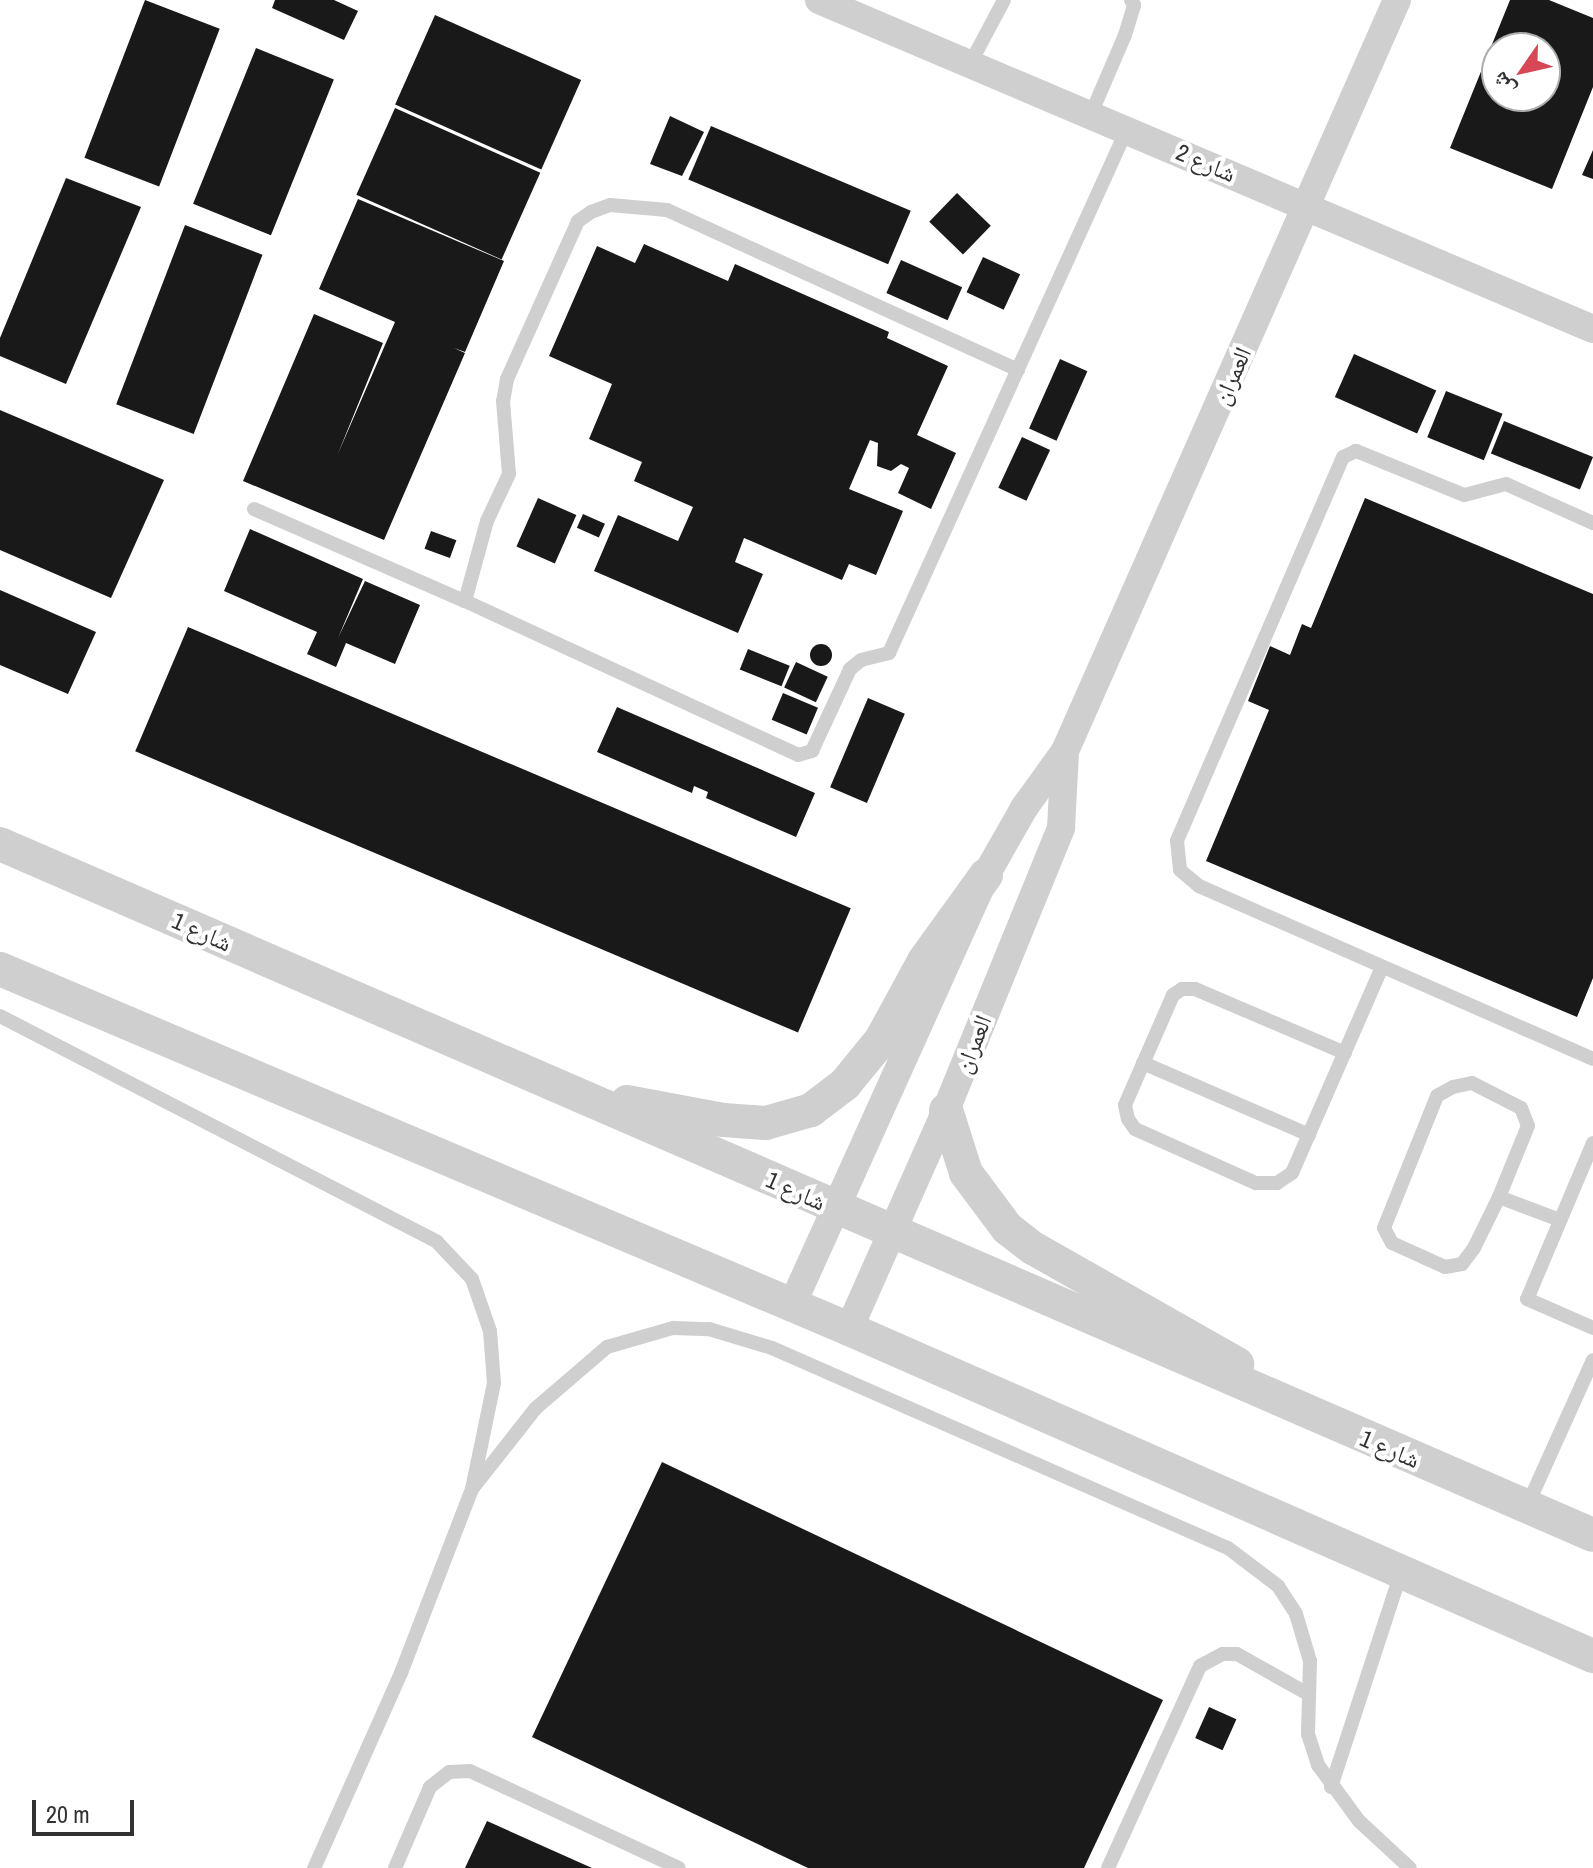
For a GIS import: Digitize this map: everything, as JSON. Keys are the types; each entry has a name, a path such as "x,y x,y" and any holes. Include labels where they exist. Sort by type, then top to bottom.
{"street":[{"name":"شارع 2","path":"819,0 1593,329"},
{"name":"العمران","path":"792,1305 986,875 1024,808 1065,751 1397,0"},
{"name":"العمران","path":"849,1329 946,1110 1061,828 1065,751"},
{"name":"شارع 1","path":"0,844 1331,1425 1593,1535"},
{"path":"562,1089 723,1120 766,1123 811,1110 845,1084 881,1040 924,961 986,875"},
{"path":"0,969 849,1329 1593,1656"},
{"path":"946,1110 966,1173 1007,1228 1331,1425"}],"lane":[{"path":"970,64 1004,0"},
{"path":"1091,114 1125,35 1134,5 1131,0"},
{"path":"254,509 465,601 798,755 812,751 850,669 861,660 889,653 1127,129"},
{"path":"465,601 487,521 509,474 503,401 507,379 578,221 591,212 610,205 667,210 1018,370"},
{"path":"1593,523 1506,484 1464,495 1356,451 1343,457 1177,841 1180,870 1199,886 1593,1059"},
{"path":"1345,1053 1195,989 1182,989 1173,995 1125,1105 1135,1129 1256,1183 1277,1183 1292,1173 1345,1053 1382,967"},
{"path":"0,1016 437,1242 472,1279 490,1331 494,1383 472,1489 401,1673 314,1868"},
{"path":"1143,1063 1309,1135"},
{"path":"1472,1083 1521,1108 1528,1126 1499,1197 1462,1264 1445,1267 1392,1243 1384,1228 1437,1096 1453,1087 1472,1083"},
{"path":"1593,1143 1527,1299 1593,1328"},
{"path":"1499,1197 1560,1220"},
{"path":"472,1489 536,1408 607,1347 673,1328 709,1329 772,1348 1228,1548 1278,1586 1296,1614 1310,1661 1308,1734 1331,1787 1410,1868"},
{"path":"1527,1507 1593,1360"},
{"path":"1331,1787 1401,1573"},
{"path":"1108,1868 1200,1666 1211,1658 1237,1654 1308,1694"},
{"path":"395,1868 430,1787 449,1772 470,1771 679,1868"}],"building":[{"path":"145,0 220,29 159,186 84,158"},
{"path":"275,0 334,0 358,11 344,40 272,8"},
{"path":"1510,0 1549,0 1593,18 1593,87 1552,189 1450,148 1481,72 1481,112 1561,112 1561,32 1497,32"},
{"path":"435,15 581,80 541,170 395,105"},
{"path":"256,48 334,79 271,235 193,204"},
{"path":"395,108 540,173 502,259 356,195"},
{"path":"670,116 704,132 682,176 650,164"},
{"path":"711,126 911,211 888,264 688,179"},
{"path":"1593,150 1593,179 1582,175"},
{"path":"66,178 141,207 66,384 0,356 0,338"},
{"path":"957,193 991,226 963,254 929,222"},
{"path":"358,199 504,261 465,352 454,348 465,353 384,540 243,481 314,314 383,343 337,456 395,322 319,289"},
{"path":"185,225 262,255 194,434 116,404"},
{"path":"644,244 728,281 735,264 889,332 887,338 948,366 917,435 956,453 931,509 898,493 909,468 901,464 891,471 877,466 878,443 870,440 849,489 903,511 876,575 849,564 842,580 744,538 735,562 763,574 738,633 594,571 618,515 678,541 693,507 634,481 642,462 589,439 612,384 549,356 597,246 635,263"},
{"path":"983,257 1020,274 1004,310 967,292"},
{"path":"901,260 962,287 948,320 886,293"},
{"path":"1354,354 1436,391 1417,434 1335,397"},
{"path":"1060,359 1087,371 1056,441 1029,428"},
{"path":"1446,391 1503,414 1484,460 1427,437"},
{"path":"0,410 164,480 111,598 0,550"},
{"path":"1504,421 1593,457 1580,489 1491,453"},
{"path":"1022,437 1050,450 1026,501 998,488"},
{"path":"538,498 576,515 555,564 516,546"},
{"path":"1365,498 1593,594 1593,978 1577,1017 1206,861 1269,710 1248,701 1270,646 1290,655 1302,624 1311,628"},
{"path":"583,514 605,524 599,537 577,528"},
{"path":"250,529 363,579 338,638 365,581 420,605 395,664 346,643 336,667 307,654 317,632 224,591"},
{"path":"431,531 456,540 450,558 425,549"},
{"path":"0,590 96,632 68,694 0,665"},
{"path":"188,627 851,908 798,1033 135,751"},
{"path":"821,644 829,647 832,655 829,663 821,666 813,663 810,655 813,647"},
{"path":"748,649 790,666 781,686 740,669"},
{"path":"796,662 828,677 816,702 784,687"},
{"path":"783,693 818,708 807,735 772,720"},
{"path":"868,698 905,714 867,803 830,787"},
{"path":"617,707 815,793 796,837 706,798 708,792 694,786 692,793 597,752"},
{"path":"662,1462 1163,1700 1084,1868 808,1868 532,1737"},
{"path":"1209,1707 1236,1719 1223,1750 1195,1738"},
{"path":"487,1821 592,1868 465,1868"}]}
